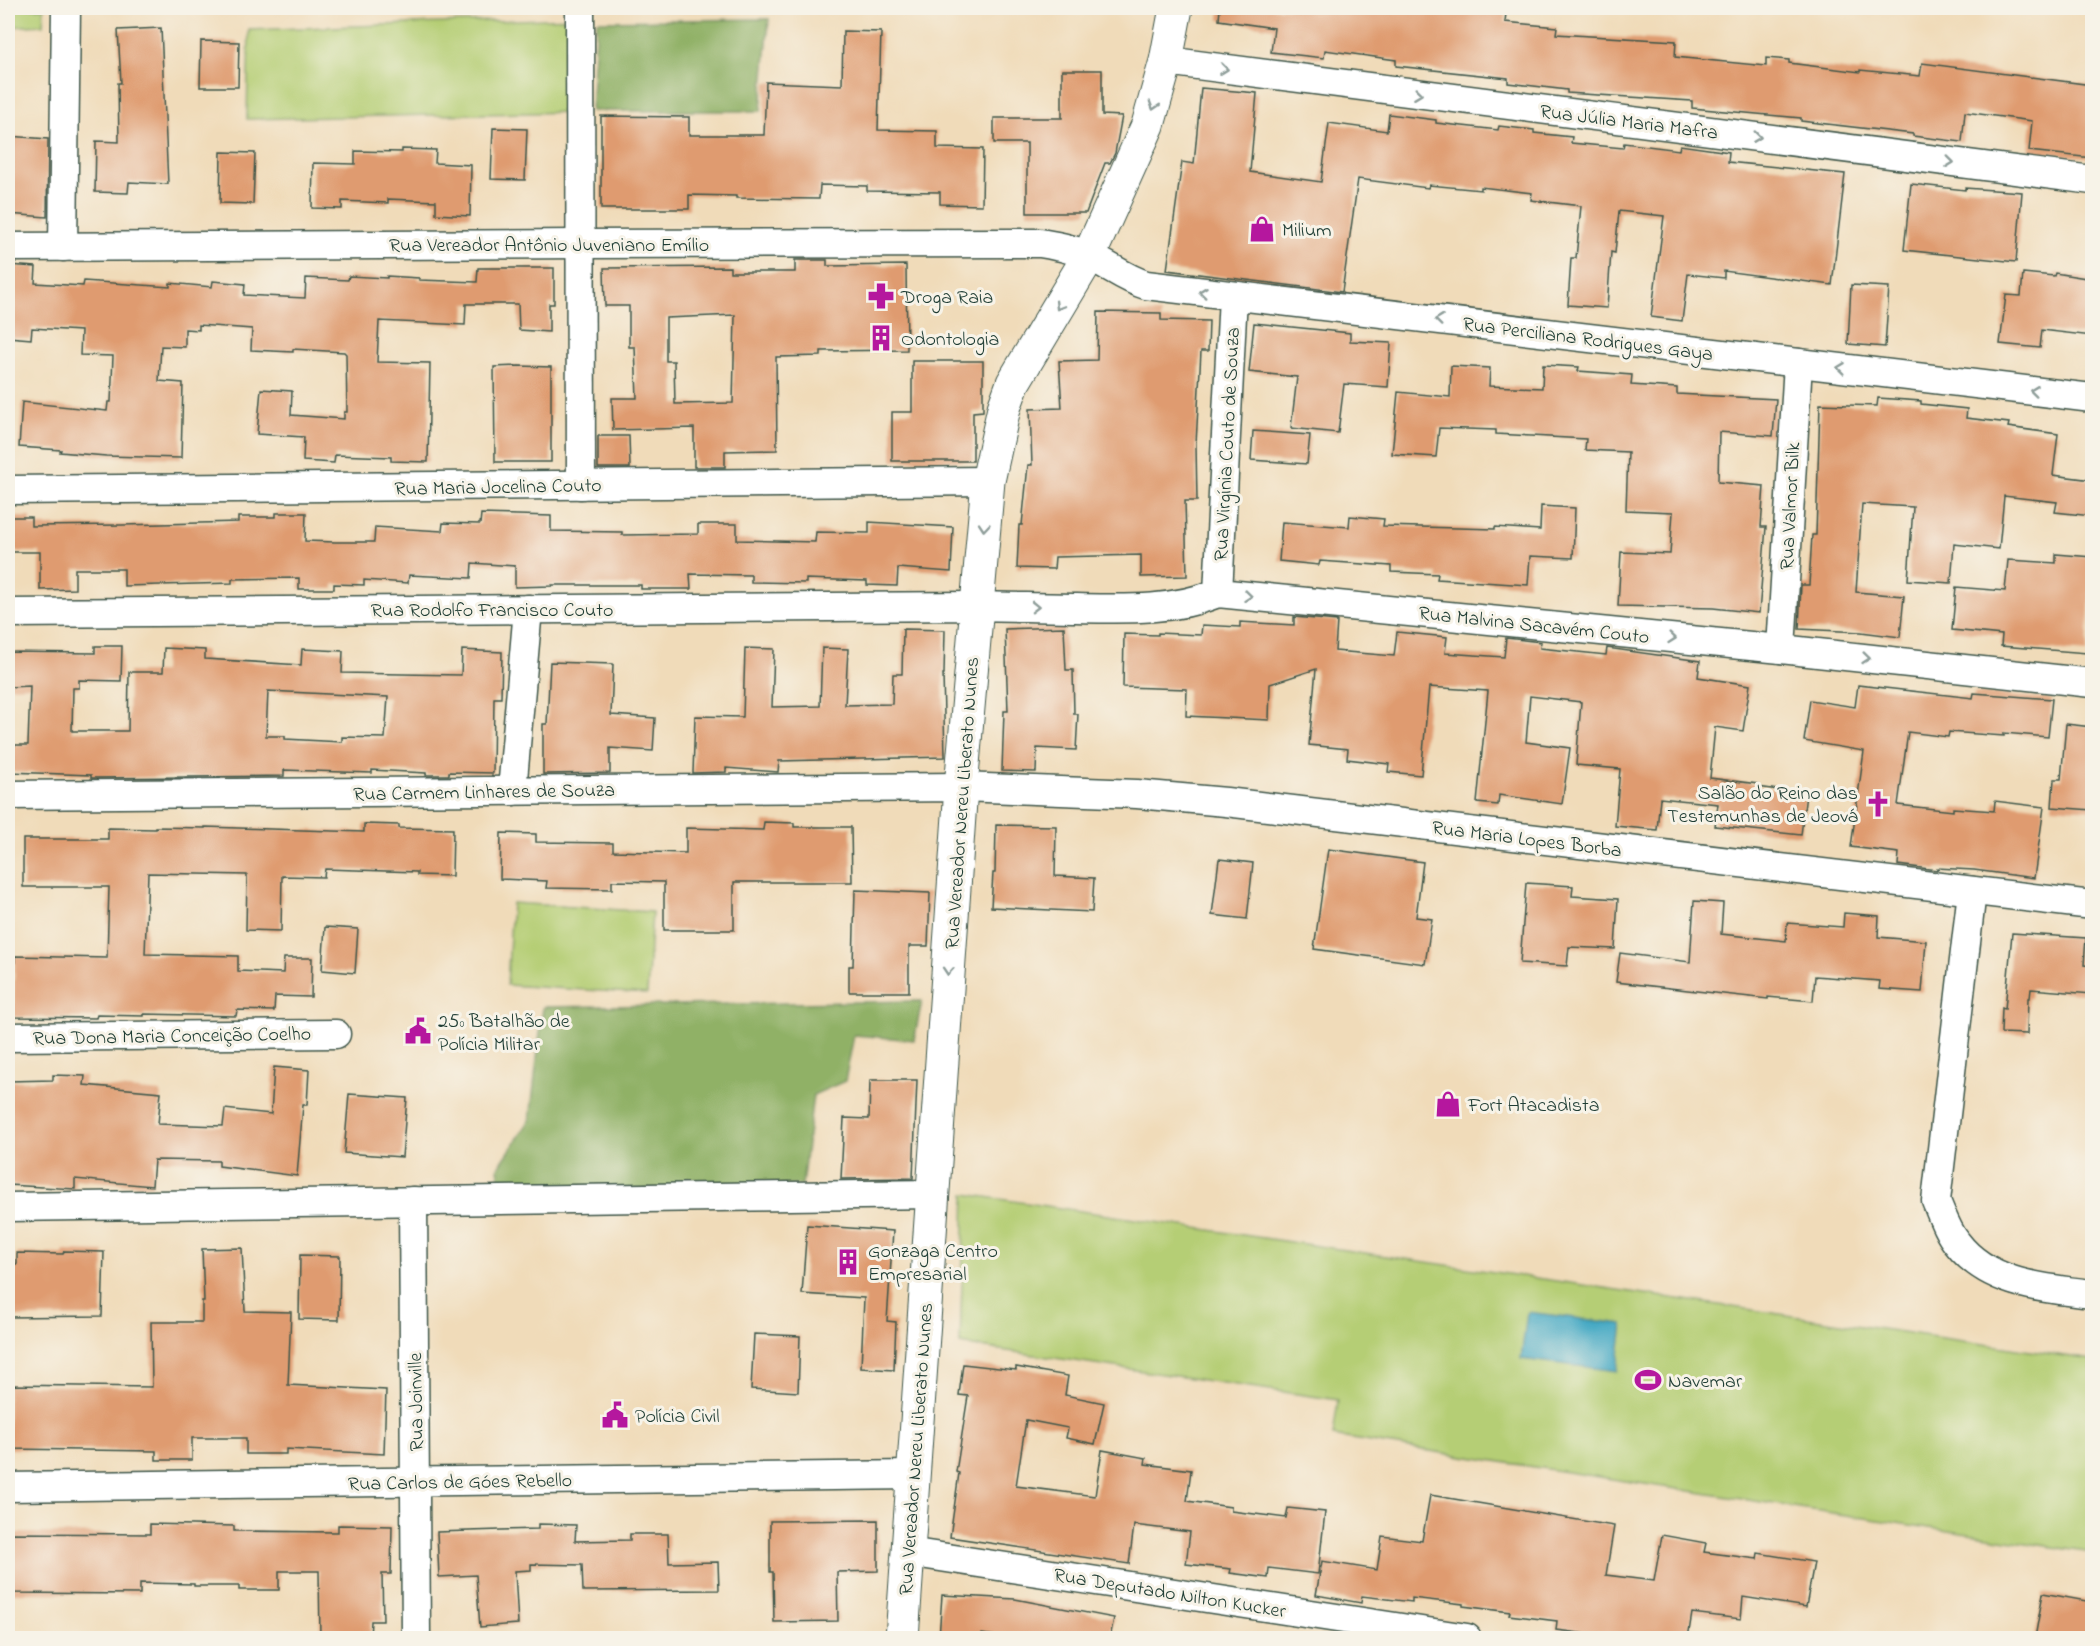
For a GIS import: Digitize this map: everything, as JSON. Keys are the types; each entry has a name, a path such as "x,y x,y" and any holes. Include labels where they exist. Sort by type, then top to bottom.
{"main road":[{"name":"Rua Vereador Nereu Liberato Nunes","path":"902,1638 961,787 988,481 1001,418 1013,383 1089,256 1148,125 1166,61 1176,8"}],"street":[{"path":"63,247 66,8"},
{"path":"580,8 581,485"},
{"name":"Rua Júlia Maria Mafra","path":"1166,61 2092,180"},
{"name":"Rua Vereador Antônio Juveniano Emílio","path":"8,247 1040,243 1089,256"},
{"name":"Rua Perciliana Rodrigues Gaya","path":"1089,256 1129,280 1146,285 2092,398"},
{"name":"Rua Virgínia Couto de Souza","path":"1218,593 1233,296"},
{"name":"Rua Valmor Bilk","path":"1781,649 1798,363"},
{"name":"Rua Maria Jocelina Couto","path":"8,490 988,481"},
{"name":"Rua Malvina Sacavém Couto","path":"976,606 1109,608 1173,606 1195,602 1218,593 1781,649 2092,683"},
{"name":"Rua Rodolfo Francisco Couto","path":"8,613 976,606"},
{"path":"512,791 528,609"},
{"name":"Rua Carmem Linhares de Souza","path":"8,795 961,787"},
{"name":"Rua Maria Lopes Borba","path":"961,787 1137,794 1227,802 2092,905"},
{"path":"1972,891 1936,1201 1957,1243 1978,1264 2006,1279 2038,1287 2092,1294"},
{"name":"Rua Dona Maria Conceição Coelho","path":"8,1037 336,1034"},
{"path":"8,1207 933,1194"},
{"name":"Rua Joinville","path":"413,1201 416,1638"},
{"name":"Rua Carlos de Góes Rebello","path":"8,1487 914,1475"},
{"name":"Rua Deputado Nilton Kucker","path":"908,1552 1467,1638"}],"green space":[{"path":"8,8 44,8 43,25 8,27"},
{"path":"573,18 575,112 247,119 249,30"},
{"path":"769,19 761,111 591,111 597,21"},
{"path":"512,903 652,912 647,994 507,985"},
{"path":"922,1001 914,1040 854,1035 845,1081 813,1095 802,1185 502,1193 498,1168 530,1120 543,1007"},
{"name":"Navemar","path":"965,1194 2092,1360 2092,1553 1333,1436 1338,1400 960,1344"}],"water":[{"path":"1527,1312 1623,1324 1617,1371 1521,1359"}],"building":[{"path":"1220,8 1448,8 1506,13 1505,22 1557,27 1556,34 1676,41 1675,57 1766,66 1766,58 1860,72 1860,70 1920,76 1922,63 2092,85 2092,158 2029,151 2032,121 1965,112 1962,142 1801,121 1801,118 1692,108 1692,101 1567,93 1567,90 1508,83 1508,78 1396,66 1396,60 1325,50 1324,58 1271,52 1274,28 1219,20"},
{"path":"161,28 168,184 129,182 128,193 95,192 96,141 119,142 118,83 121,83 118,30"},
{"path":"843,31 881,32 878,130 937,131 937,148 983,149 982,205 940,204 940,192 867,191 867,186 820,185 819,199 689,195 689,209 601,209 601,116 689,117 689,135 764,135 766,82 842,85"},
{"path":"201,41 239,42 238,87 200,87"},
{"path":"1062,70 1102,70 1102,115 1122,116 1115,153 1110,163 1105,163 1086,213 1027,213 1027,143 994,143 994,118 1062,118"},
{"path":"1201,88 1257,93 1250,172 1321,182 1329,123 1387,131 1389,114 1436,120 1436,123 1498,130 1499,126 1534,130 1534,133 1572,137 1571,143 1623,148 1624,143 1679,150 1680,145 1729,152 1728,162 1845,174 1832,285 1724,271 1724,278 1688,274 1682,321 1651,317 1664,216 1619,211 1615,253 1611,252 1607,308 1568,305 1571,258 1576,258 1581,206 1531,200 1532,193 1481,187 1481,190 1429,185 1428,188 1358,179 1342,292 1167,270 1182,162 1194,164"},
{"path":"493,128 527,129 525,180 491,179"},
{"path":"8,136 48,139 47,217 8,214"},
{"path":"402,149 436,150 435,163 471,165 470,216 436,214 436,201 388,199 388,203 342,201 342,209 312,208 313,163 355,164 355,151 402,152"},
{"path":"221,152 255,153 253,204 220,203"},
{"path":"1911,184 1965,190 1965,188 2022,192 2016,262 1904,250"},
{"path":"795,260 827,260 827,266 906,265 907,350 821,351 821,356 776,357 777,450 725,451 725,467 694,467 694,428 613,430 612,398 637,398 635,347 629,347 629,306 605,306 604,268 730,267 730,272 795,272","holes":["735,315 733,403 675,404 674,361 666,361 666,318"]},
{"path":"8,265 36,267 35,283 83,286 84,281 170,287 170,283 212,287 213,281 245,284 244,295 305,298 306,278 348,280 349,276 387,278 387,276 419,278 419,280 477,282 478,268 554,268 554,304 549,304 549,332 519,330 518,304 466,304 465,325 379,321 377,362 430,363 428,462 391,461 391,457 335,455 334,463 303,461 304,437 257,434 261,389 292,391 291,415 344,419 344,412 347,412 346,354 344,352 293,349 293,352 251,350 252,329 199,325 199,330 185,329 185,347 161,346 159,381 183,383 181,458 106,456 19,447 22,402 107,411 108,402 111,402 113,356 80,355 81,331 32,328 31,339 8,337"},
{"path":"2023,273 2054,276 2055,273 2092,279 2092,336 2042,330 2040,348 2000,344 2006,295 2021,296"},
{"path":"1851,285 1889,287 1885,347 1848,344"},
{"path":"1098,312 1161,313 1161,320 1209,321 1208,351 1201,351 1196,444 1197,501 1185,501 1187,576 1141,577 1141,555 1055,557 1054,569 1017,568 1019,525 1022,525 1028,465 1032,465 1030,409 1062,408 1059,361 1097,360"},
{"path":"1254,323 1350,333 1350,341 1391,343 1388,387 1344,384 1338,433 1291,428 1297,377 1249,372"},
{"path":"912,361 983,361 983,411 973,412 973,461 892,461 892,412 912,412"},
{"path":"1543,365 1579,367 1578,371 1632,375 1631,385 1677,388 1677,394 1776,399 1773,436 1719,432 1718,482 1764,486 1761,527 1766,527 1759,613 1713,608 1618,606 1621,552 1670,554 1673,512 1626,510 1628,452 1585,450 1586,439 1496,434 1496,430 1439,428 1436,457 1392,454 1398,392 1450,397 1451,366 1490,368 1489,386 1542,388"},
{"path":"494,367 551,367 551,462 495,462"},
{"path":"1878,398 1921,401 1921,404 1967,409 1966,418 2009,423 2008,427 2058,434 2053,475 2092,480 2092,516 2055,512 2057,502 2004,496 1999,549 1954,544 1951,583 1908,580 1913,507 1862,504 1856,592 1904,596 1900,637 1861,632 1799,629 1801,585 1809,585 1812,535 1816,535 1820,404 1877,406"},
{"path":"1253,431 1310,435 1307,464 1251,460"},
{"path":"598,436 629,436 630,468 598,468"},
{"path":"1541,506 1575,508 1573,558 1530,556 1528,585 1437,579 1438,574 1391,572 1391,566 1320,561 1319,565 1279,561 1282,522 1349,527 1350,516 1384,519 1383,526 1495,529 1495,527 1540,530"},
{"path":"276,513 306,513 305,541 335,542 374,542 375,527 442,531 443,523 480,524 481,514 551,516 551,531 622,532 622,535 698,534 698,524 737,524 737,540 815,542 816,532 869,533 869,522 953,527 951,572 898,568 897,586 867,585 867,581 806,579 806,583 751,582 751,575 690,574 691,589 641,589 641,585 515,587 515,566 472,563 471,578 409,575 408,583 364,580 364,585 334,584 334,589 299,589 299,578 232,579 232,583 124,586 124,569 75,569 75,589 40,590 40,552 8,552 8,517 31,517 31,526 123,525 238,522 238,517 276,517"},
{"path":"2056,554 2092,557 2087,653 2001,646 2002,635 1952,630 1956,587 2005,591 2008,560 2056,563"},
{"path":"1294,617 1337,621 1335,651 1394,656 1397,632 1447,637 1445,653 1504,657 1506,638 1541,642 1540,648 1606,655 1607,648 1700,661 1698,677 1750,685 1743,731 1715,727 1710,778 1758,784 1758,787 1806,794 1801,835 1715,826 1718,804 1660,798 1657,830 1615,826 1620,769 1576,765 1581,702 1530,696 1526,742 1570,748 1562,804 1499,795 1498,805 1477,803 1488,691 1429,687 1421,775 1388,772 1389,764 1347,759 1348,749 1309,745 1316,669 1270,684 1269,720 1186,716 1187,689 1123,687 1124,634 1201,635 1202,625 1240,627 1240,622 1294,625"},
{"path":"1064,627 1066,670 1073,670 1074,714 1078,714 1076,750 1037,748 1036,772 1002,771 1004,711 1008,711 1005,629"},
{"path":"903,629 945,630 943,674 945,757 779,761 778,772 726,768 726,772 693,773 695,716 743,717 745,648 774,649 772,707 820,706 822,648 848,649 845,705 892,704 893,674 902,674"},
{"path":"95,646 122,646 121,681 79,680 79,688 73,688 72,731 128,731 129,672 163,672 164,648 205,650 205,659 301,665 302,649 343,651 342,673 461,675 462,650 502,652 501,698 494,698 493,773 449,772 449,775 426,775 426,773 372,770 372,773 284,770 284,776 91,778 91,775 8,772 8,745 28,745 30,686 8,687 8,652 95,653","holes":["268,691 388,697 385,738 342,737 342,742 266,736"]},
{"path":"550,662 613,664 611,715 655,718 653,751 610,748 610,773 543,774 543,724 547,724"},
{"path":"1858,685 1973,698 1974,693 2052,699 2048,737 1949,732 1948,737 1908,732 1898,805 1953,811 1953,808 1994,811 1995,801 2044,807 2034,878 1974,870 1937,868 1937,870 1898,865 1899,853 1851,847 1864,751 1804,741 1810,700 1855,707"},
{"path":"2066,724 2092,727 2092,810 2052,807 2054,779 2061,779"},
{"path":"764,822 794,823 794,827 851,827 852,882 734,882 734,930 664,930 664,882 612,881 612,889 546,888 547,881 500,879 501,833 536,834 536,842 613,843 613,851 686,853 686,828 763,830"},
{"path":"364,824 399,825 399,828 453,829 452,876 417,875 417,872 325,869 324,877 282,876 281,931 246,930 247,875 148,873 145,954 238,956 238,971 283,973 284,958 312,958 311,997 275,996 274,1011 237,1010 236,1016 144,1014 144,1016 97,1015 96,1018 13,1017 15,956 107,958 109,887 23,887 23,839 108,839 108,828 155,829 155,827 364,832"},
{"path":"996,825 1056,826 1055,876 1094,878 1092,912 991,907 993,873 995,873"},
{"path":"1328,849 1423,862 1416,917 1432,919 1425,964 1314,949"},
{"path":"1219,859 1253,863 1247,919 1212,915"},
{"path":"1526,883 1573,886 1572,896 1618,899 1615,949 1569,947 1567,966 1520,963"},
{"path":"855,890 930,893 928,946 909,946 909,992 849,992 849,966 853,966"},
{"path":"1694,901 1723,903 1721,934 1786,941 1787,923 1843,927 1844,913 1879,916 1878,937 1926,941 1922,992 1879,989 1880,981 1815,976 1813,1001 1768,997 1768,999 1616,982 1620,953 1690,962"},
{"path":"325,927 358,929 355,973 322,970"},
{"path":"2012,933 2086,938 2084,965 2092,966 2092,994 2031,989 2030,998 2028,998 2027,1034 2001,1033"},
{"path":"274,1067 309,1070 307,1105 303,1105 297,1176 219,1166 219,1161 154,1160 152,1186 75,1179 75,1189 8,1185 8,1081 53,1080 53,1075 85,1076 84,1085 161,1092 158,1124 223,1126 225,1109 271,1114"},
{"path":"870,1080 917,1080 913,1178 841,1179 844,1118 869,1119"},
{"path":"349,1094 407,1098 402,1157 344,1153"},
{"name":"Gonzaga Centro Empresarial","path":"807,1225 893,1231 887,1321 896,1322 894,1370 861,1368 864,1298 802,1294"},
{"path":"242,1248 245,1311 291,1312 288,1385 386,1390 384,1454 286,1449 286,1454 246,1454 246,1438 192,1438 192,1460 156,1460 156,1451 8,1449 8,1385 152,1387 151,1322 202,1322 202,1301 204,1301 202,1249"},
{"path":"64,1251 104,1252 102,1316 8,1317 8,1264 17,1264 17,1253 63,1254"},
{"path":"300,1255 340,1256 339,1320 299,1319"},
{"path":"754,1334 800,1336 798,1392 751,1389"},
{"path":"963,1364 1016,1370 1016,1367 1068,1376 1065,1395 1104,1403 1095,1444 1066,1438 1068,1428 1026,1420 1016,1486 1095,1496 1102,1450 1146,1458 1145,1464 1191,1470 1187,1501 1231,1507 1231,1511 1286,1518 1288,1508 1325,1512 1318,1574 1269,1568 1268,1578 1230,1573 1231,1569 1186,1564 1190,1532 1134,1525 1129,1564 950,1537 959,1473 956,1472 968,1396 959,1395"},
{"path":"1430,1495 1614,1526 1606,1575 1654,1581 1662,1535 1706,1543 1704,1552 1757,1559 1758,1553 1814,1562 1806,1607 1743,1597 1741,1619 1692,1613 1688,1638 1619,1638 1556,1630 1557,1621 1509,1615 1510,1612 1463,1606 1463,1604 1412,1598 1412,1602 1362,1596 1361,1603 1316,1595 1322,1561 1377,1570 1382,1536 1422,1541"},
{"path":"878,1520 878,1571 837,1572 838,1621 774,1622 773,1572 770,1572 770,1521"},
{"path":"150,1524 234,1526 234,1531 338,1532 338,1525 392,1526 391,1574 382,1574 383,1621 371,1621 370,1638 320,1638 319,1571 279,1571 279,1590 239,1590 239,1586 140,1583 140,1594 8,1593 8,1533 150,1534"},
{"path":"538,1524 576,1525 575,1541 630,1540 630,1534 668,1534 669,1563 718,1562 719,1590 583,1591 582,1565 531,1564 531,1570 515,1571 518,1624 480,1627 476,1575 439,1577 437,1532 538,1529"},
{"path":"2043,1593 2092,1602 2088,1638 2035,1638"},
{"path":"942,1595 1015,1599 1114,1618 1110,1638 1011,1638 982,1634 981,1638 939,1638"}],"place":[{"name":"Milium","path":"1262,229"},
{"name":"Droga Raia","path":"881,296"},
{"name":"Odontologia","path":"881,338"},
{"name":"Salão do Reino das Testemunhas de Jeová","path":"1878,804"},
{"name":"25º Batalhão de Polícia Militar","path":"418,1031"},
{"name":"Fort Atacadista","path":"1448,1104"},
{"name":"Gonzaga Centro Empresarial","path":"848,1262"},
{"name":"Navemar","path":"1648,1380"},
{"name":"Polícia Civil","path":"615,1415"}]}
